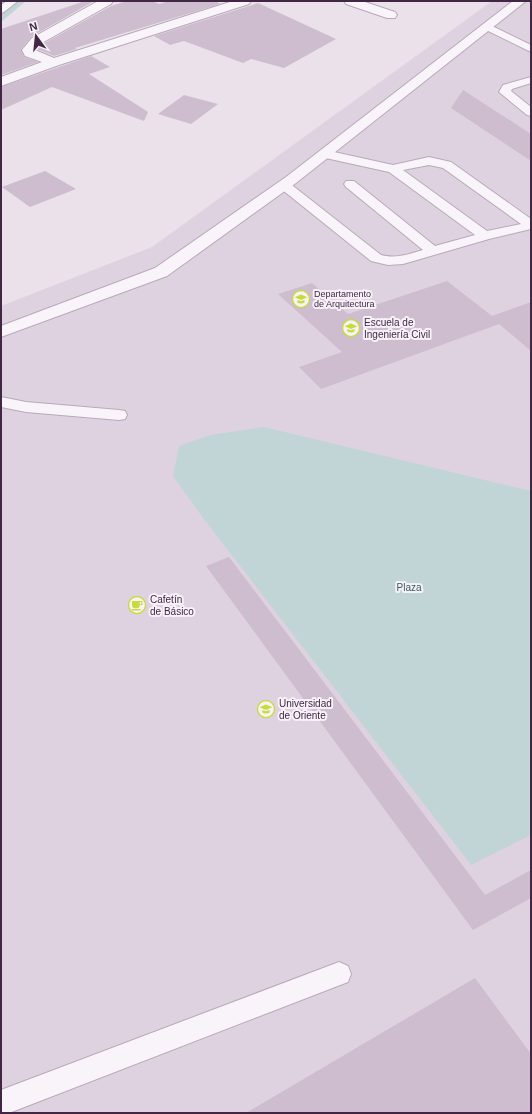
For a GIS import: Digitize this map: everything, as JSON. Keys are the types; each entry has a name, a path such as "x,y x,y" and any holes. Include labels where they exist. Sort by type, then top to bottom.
{"street":[{"path":"54,62 30,53 28,50 29,47 36,41 108,1"},
{"path":"1,82 54,62 245,1"},
{"path":"350,1 392,15"},
{"path":"1,332 161,272 284,185 520,1"}],"lane":[{"path":"1,10 14,1"},
{"path":"488,27 531,49"},
{"path":"531,80 507,87 505,92 531,112"},
{"path":"325,154 393,169 485,236"},
{"path":"393,169 429,161 447,165 530,224"},
{"path":"350,184 434,252"},
{"path":"284,185 376,258 388,261 403,260 434,252 530,224"},
{"path":"1,402 26,407 119,415"},
{"path":"1,1104 339,974"}],"shaded area":[{"name":"Universidad de Oriente","path":"492,1 531,1 531,1113 1,1113 1,306 152,247"}],"green space":[{"path":"1,1 26,1 1,22"},
{"name":"Plaza","path":"264,427 531,491 531,835 471,865 203,518 173,476 179,446 210,435"}],"building":[{"path":"85,1 94,1 31,37 21,49 24,57 38,62 1,75 1,29"},
{"path":"127,1 152,1 159,4 169,1 216,1 220,4 75,48 77,49 54,56 37,49 41,45 111,6"},
{"path":"258,3 336,39 284,68 251,59 243,63 184,41 170,45 154,36"},
{"path":"91,56 110,67 89,74 148,112 144,121 52,87 1,110 1,87"},
{"path":"463,90 531,134 531,161 451,108"},
{"path":"184,95 218,104 191,124 158,114"},
{"path":"45,171 76,189 30,207 2,187"},
{"path":"447,281 492,316 531,302 531,351 499,324 321,389 299,367 342,352 278,294 312,283 348,314"},
{"path":"229,557 485,895 531,870 531,898 473,930 206,566"},
{"path":"475,978 531,1054 531,1113 246,1113"}],"place":[{"name":"Departamento de Arquitectura","path":"301,299"},
{"name":"Escuela de Ingeniería Civil","path":"351,328"},
{"name":"Cafetín de Básico","path":"137,605"},
{"name":"Universidad de Oriente","path":"266,709"}]}
